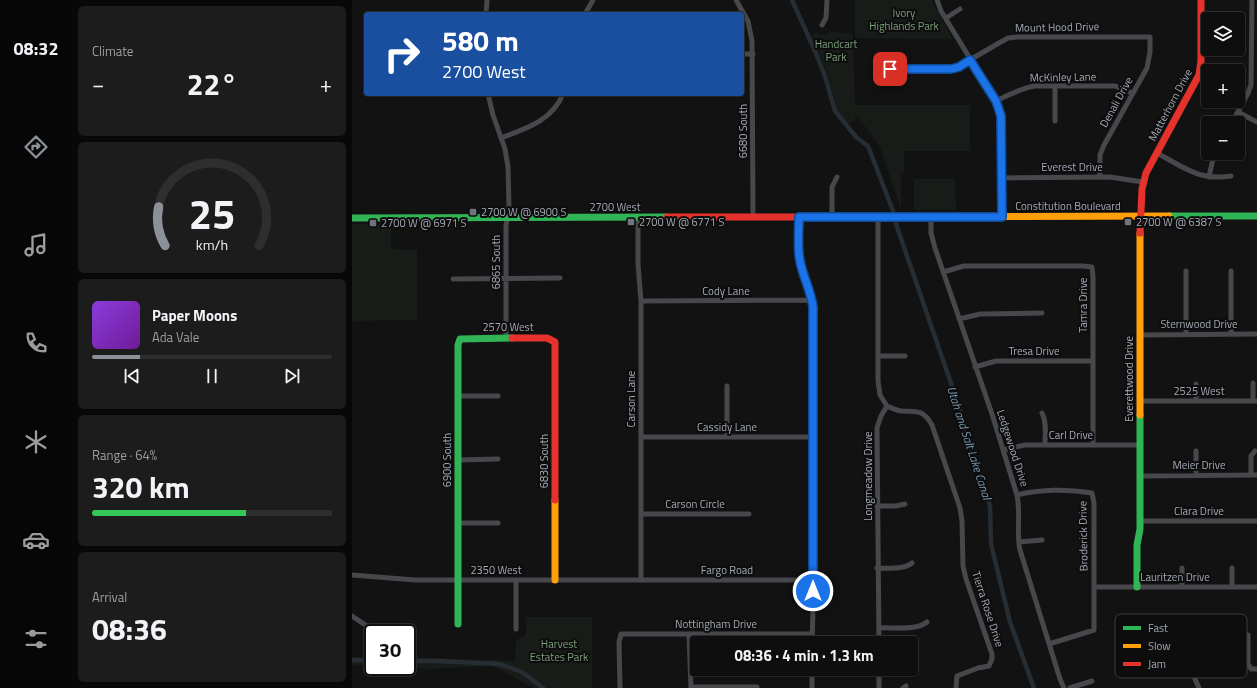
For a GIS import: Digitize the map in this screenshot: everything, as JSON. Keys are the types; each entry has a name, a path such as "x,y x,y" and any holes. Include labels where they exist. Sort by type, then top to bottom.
{"street":[{"path":"486,12 487,0"},
{"path":"586,12 593,0"},
{"name":"6680 South","path":"736,0 743,12"},
{"path":"822,25 826,18 827,0"},
{"path":"937,0 970,60 996,101 1000,111 1002,122 1002,217"},
{"name":"Matterhorn Drive","path":"1141,217 1143,182 1146,173 1188,98 1199,75 1201,62 1201,0"},
{"path":"1236,116 1251,85 1254,49 1252,0"},
{"path":"946,18 960,9"},
{"name":"6680 South","path":"744,14 751,30 753,54 753,217"},
{"name":"Mount Hood Drive","path":"890,69 951,69 959,67 1008,38 1150,36"},
{"name":"Denali Drive","path":"1100,177 1100,155 1104,145 1147,68 1149,60 1150,36"},
{"path":"744,54 753,54"},
{"path":"1055,86 1055,121"},
{"name":"McKinley Lane","path":"996,101 1027,87 1115,86 1132,93"},
{"name":"6865 South","path":"488,96 493,116 505,149 508,167 508,207 506,226 506,338"},
{"path":"501,138 528,128 544,119 556,106 561,96"},
{"path":"1238,112 1257,122"},
{"path":"1157,154 1193,173 1209,177 1231,176"},
{"path":"1209,177 1213,160"},
{"name":"Everest Drive","path":"1001,178 1100,177 1121,178 1143,182"},
{"path":"832,217 832,187 837,178"},
{"name":"Constitution Boulevard","path":"878,217 1257,216"},
{"name":"Carson Lane","path":"638,217 638,264 641,301 641,580"},
{"path":"799,217 800,261 812,300 812,634"},
{"path":"878,217 879,388 883,401 887,406"},
{"name":"2700 West","path":"352,218 878,217"},
{"name":"Ledgewood Drive","path":"931,217 932,239 976,367 1017,496 1019,510 1020,550 1064,688"},
{"name":"Everettwood Drive","path":"1137,587 1137,542 1140,529 1141,217"},
{"name":"Tamra Drive","path":"943,272 964,266 1092,267 1092,445"},
{"path":"1186,271 1186,335"},
{"path":"1231,271 1231,334"},
{"path":"453,279 560,278"},
{"name":"Cody Lane","path":"641,301 812,300"},
{"path":"959,319 980,314 1042,312"},
{"name":"Sternwood Drive","path":"1140,334 1257,334"},
{"name":"2570 West","path":"460,339 547,338 555,342"},
{"name":"6900 South","path":"458,624 458,351 460,339"},
{"name":"6830 South","path":"555,342 556,580"},
{"path":"878,356 905,356"},
{"name":"Tresa Drive","path":"976,367 996,361 1093,361"},
{"path":"1196,384 1196,401"},
{"path":"1253,384 1255,401"},
{"path":"727,386 727,437"},
{"path":"458,396 498,396"},
{"name":"2525 West","path":"1140,401 1255,401"},
{"name":"Longmeadow Drive","path":"879,636 877,428 880,416 887,406"},
{"name":"Tierra Rose Drive","path":"887,406 898,410 923,413 928,418 932,425 960,508 962,521 963,566 966,580 992,654 992,659 989,666 978,668 957,676 956,688"},
{"path":"1042,413 1045,419 1045,445"},
{"name":"Cassidy Lane","path":"641,437 813,437"},
{"name":"Carl Drive","path":"1002,450 1020,446 1045,445 1140,445"},
{"path":"1196,451 1196,475"},
{"path":"1254,475 1251,456 1255,451"},
{"path":"458,460 498,459"},
{"name":"Meier Drive","path":"1140,476 1254,475"},
{"name":"Broderick Drive","path":"1017,496 1037,492 1082,491 1092,493 1094,503 1094,630 1049,644"},
{"path":"877,506 896,506 905,504"},
{"name":"Carson Circle","path":"641,514 749,514"},
{"name":"Clara Drive","path":"1140,521 1257,521"},
{"path":"458,523 498,523"},
{"path":"1019,542 1042,540"},
{"path":"878,568 903,568 912,563"},
{"path":"1182,568 1182,587"},
{"path":"1232,568 1232,587"},
{"name":"2350 West","path":"352,575 409,580 641,580"},
{"path":"516,580 516,629"},
{"name":"Fargo Road","path":"641,580 813,580"},
{"name":"Lauritzen Drive","path":"1094,587 1257,587"},
{"path":"352,616 364,624"},
{"path":"879,628 917,627 923,626 927,622"},
{"name":"Nottingham Drive","path":"620,688 619,642 621,634 812,634"},
{"path":"689,634 691,688 757,687"},
{"path":"1248,635 1248,663 1251,669 1257,669"},
{"path":"812,676 812,688"},
{"path":"879,676 879,688"},
{"path":"1195,678 1199,688"},
{"path":"1070,688 1092,681"}],"green space":[{"name":"Ivory Highlands Park","path":"855,0 932,0 953,39 855,38"},
{"name":"Handcart Park","path":"816,32 822,34 839,32 853,34 855,105 970,105 970,151 904,151 904,173 901,173 901,210 880,147 864,125 855,116 855,121 848,123 836,108 828,75 811,34"},
{"path":"914,179 955,179 956,210 914,210"},
{"path":"352,224 391,224 391,249 417,250 417,320 352,321"},
{"name":"Harvest Estates Park","path":"526,617 592,617 592,688 533,688 491,666 430,669 416,668 416,657 515,661 516,640 526,635"},
{"path":"352,657 364,657 364,666 352,665"}],"waterway":[{"name":"Utah and Salt Lake Canal","path":"792,0 825,76 835,111 857,138 868,146 893,211"},
{"name":"Utah and Salt Lake Canal","path":"896,224 953,389 990,506 991,544 1010,622 1034,688"},
{"path":"352,660 364,661"},
{"path":"416,661 500,664 522,672 543,688"}],"traffic: fast":[{"path":"1169,216 1257,216"},
{"path":"352,218 667,217"},
{"path":"458,624 458,345 460,339 512,338"},
{"path":"1137,587 1137,545 1140,529 1140,415"}],"traffic: slow":[{"path":"918,217 1169,216"},
{"path":"1140,233 1140,415"},
{"path":"555,500 555,580"}],"traffic: jam":[{"path":"1140,233 1142,189 1146,173 1199,75 1201,61 1201,0"},
{"path":"667,217 918,217"},
{"path":"512,338 547,338 555,342 555,500"}],"place":[{"name":"2700 W @ 6900 S","path":"473,212"},
{"name":"2700 W @ 6771 S","path":"631,222"},
{"name":"2700 W @ 6387 S","path":"1128,222"},
{"name":"2700 W @ 6971 S","path":"373,223"}],"route":[{"path":"813,591 813,307 810,290 802,271 800,261 799,217 1002,217 1002,122 1000,111 996,101 970,60 959,67 951,69 890,69"}]}
